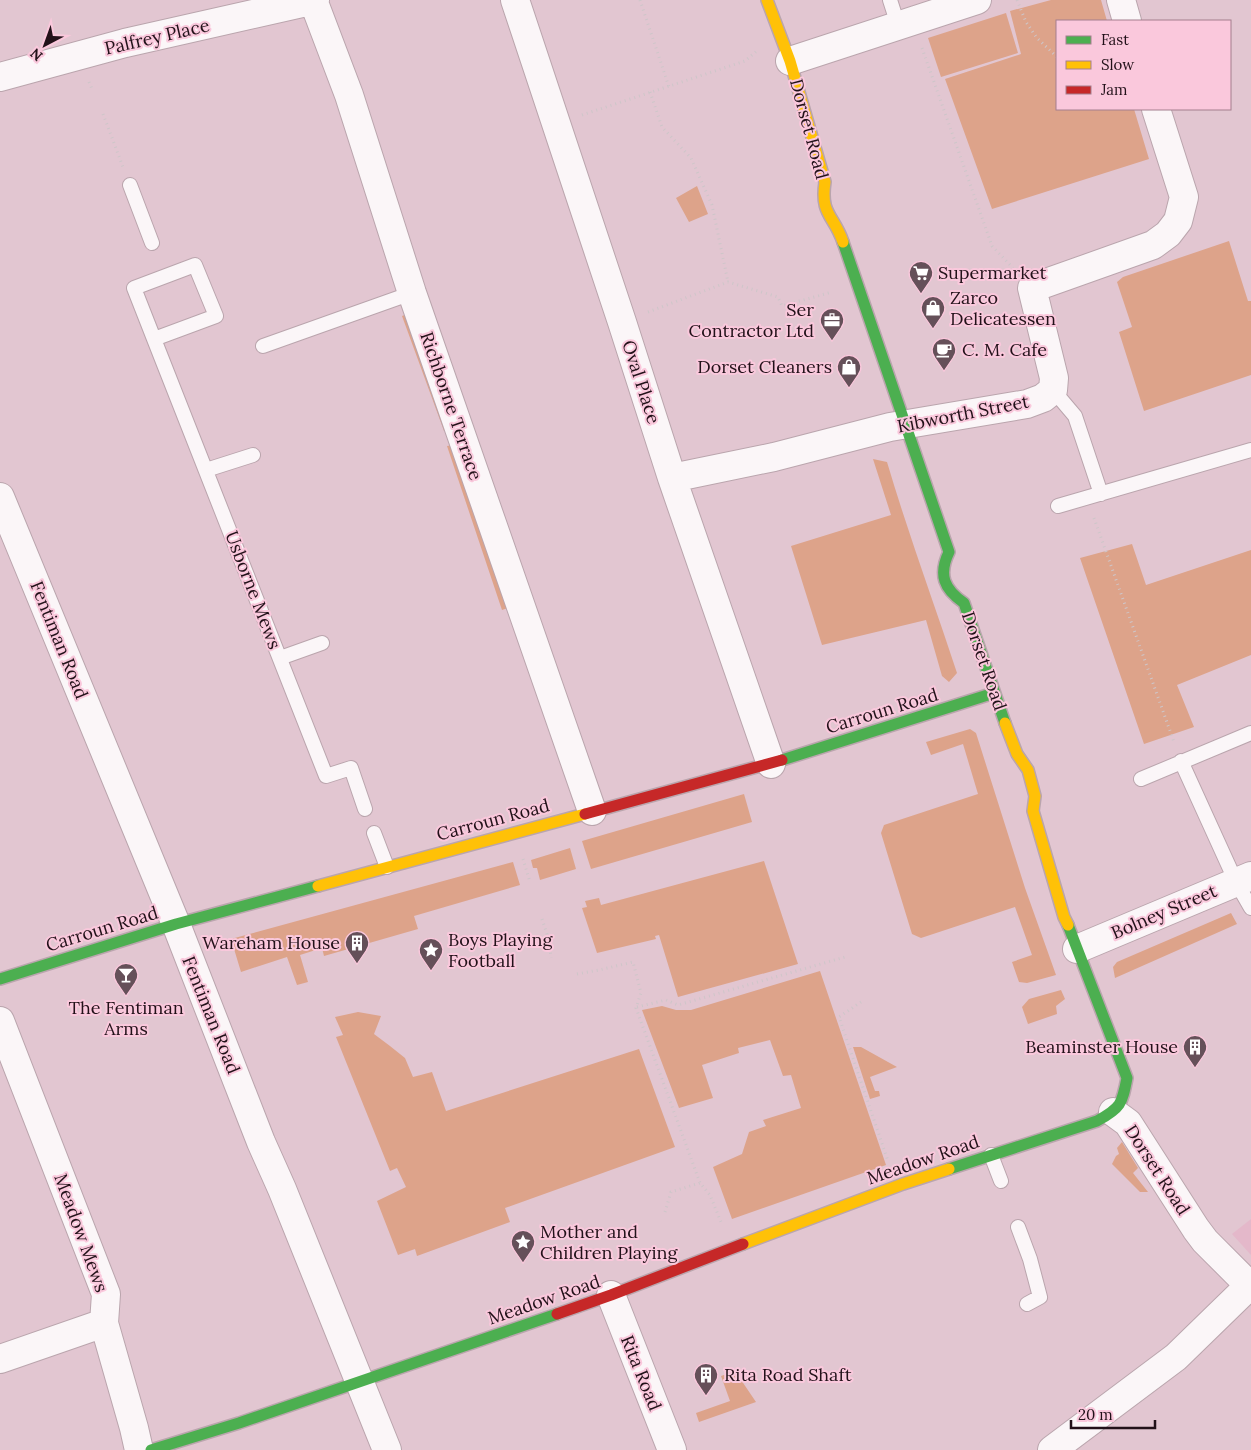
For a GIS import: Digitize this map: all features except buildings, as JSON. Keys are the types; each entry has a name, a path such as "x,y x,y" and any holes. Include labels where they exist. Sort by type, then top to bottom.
{"street":[{"name":"Palfrey Place","path":"0,77 125,43 314,0"},
{"name":"Richborne Terrace","path":"314,0 349,95 412,293 592,812"},
{"name":"Oval Place","path":"515,0 672,478 771,764"},
{"name":"Dorset Road","path":"767,0 790,61 825,182 824,204 830,220 839,230 949,552 942,568 949,591 964,603 994,694 1017,754 1028,770 1035,796 1033,811 1064,917 1127,1078 1123,1100 1113,1112 1128,1123 1205,1241 1250,1286"},
{"path":"790,61 977,0"},
{"path":"1120,0 1127,20"},
{"path":"1032,288 1153,245 1168,234 1178,221 1184,197 1156,110"},
{"name":"Kibworth Street","path":"672,478 774,457 890,427 1027,404 1043,398 1052,390 1054,378 1032,288"},
{"name":"Fentiman Road","path":"0,497 176,924 251,1115 387,1450"},
{"name":"Carroun Road","path":"0,979 176,924 771,764 994,694"},
{"name":"Bolney Street","path":"1077,949 1243,879"},
{"name":"Meadow Mews","path":"0,1021 106,1294 104,1323 139,1450"},
{"name":"Meadow Road","path":"151,1450 239,1423 610,1295 903,1184 1097,1121 1113,1112"},
{"path":"1052,1450 1176,1356 1250,1286"},
{"name":"Rita Road","path":"610,1295 672,1450"},
{"path":"0,1358 104,1323"}],"lane":[{"path":"890,0 905,23"},
{"path":"130,185 152,243"},
{"name":"Usborne Mews","path":"154,339 216,316 195,265 163,270 134,288 154,339 206,470 280,658 326,776 352,768 365,809"},
{"path":"263,346 412,293"},
{"path":"1052,390 1075,416 1101,494"},
{"path":"1058,506 1251,450"},
{"path":"206,470 253,455"},
{"path":"280,658 322,642"},
{"path":"1141,778 1251,733"},
{"path":"1181,761 1243,879 1251,908"},
{"path":"374,833 387,867"},
{"path":"991,1154 1001,1181"},
{"path":"1018,1227 1030,1259 1040,1297 1026,1304"}],"path":[{"path":"640,0 669,87"},
{"path":"1017,0 1026,22 1038,38 1056,56"},
{"path":"905,23 992,246 1032,288"},
{"path":"556,124 650,91 669,87 746,61 760,48"},
{"path":"650,91 662,127 691,158 712,205 728,282"},
{"path":"102,114 130,185"},
{"path":"622,322 728,282 778,297 782,306 840,290"},
{"path":"1087,498 1181,761"},
{"path":"542,919 549,940 551,958"},
{"path":"636,1008 666,1000 678,1005 845,957"},
{"path":"577,974 632,962 641,993 636,1008 700,1183 710,1195 724,1227"},
{"path":"862,1002 839,1017 891,1168"},
{"path":"665,1212 671,1192 700,1183"}],"shaded area":[{"path":"1051,0 1101,0 1107,20 1056,20 1056,110 1134,110 1149,159 992,209 945,79 1021,54 1010,11"},
{"path":"1006,13 1018,53 941,77 928,38"},
{"path":"697,186 708,214 689,222 676,198"},
{"path":"1229,241 1248,301 1251,301 1251,375 1144,411 1119,332 1132,327 1117,282 1123,277"},
{"path":"407,314 448,429 444,431 402,316"},
{"path":"453,445 508,608 502,610 447,446"},
{"path":"873,459 887,462 957,673 949,682 942,676 926,620 822,645 791,546 891,515"},
{"path":"1132,544 1146,585 1251,550 1251,655 1177,685 1194,727 1144,744 1080,558"},
{"path":"970,729 976,733 1025,888 1056,975 1027,983 1019,982 1012,962 1032,955 1015,907 921,938 912,934 881,833 884,825 978,794 963,744 931,755 926,742"},
{"path":"744,794 752,822 591,869 582,841"},
{"path":"570,848 576,869 540,880 537,868 533,868 531,860"},
{"path":"764,861 798,964 678,997 659,935 655,936 656,939 597,953 582,908 587,907 585,901 599,898 601,905"},
{"path":"513,862 520,885 414,916 418,929 324,956 322,948 300,955 308,982 297,985 287,957 241,972 231,939"},
{"path":"1231,913 1237,924 1115,978 1113,967 1117,962"},
{"path":"820,971 886,1165 732,1219 713,1167 742,1154 749,1132 766,1126 763,1120 801,1108 791,1075 783,1076 770,1040 738,1048 739,1053 702,1065 713,1098 679,1108 642,1010 662,1006 676,1010 691,1010"},
{"path":"1061,990 1065,999 1056,1006 1057,1014 1028,1024 1022,1007 1029,999"},
{"path":"358,1012 381,1016 374,1034 405,1058 413,1077 432,1072 446,1111 639,1049 675,1147 505,1208 510,1222 417,1256 415,1249 398,1255 377,1201 406,1187 397,1168 390,1171 336,1037 343,1035 335,1017"},
{"path":"853,1047 861,1047 897,1067 870,1077 875,1091 879,1091 880,1096 870,1099"},
{"path":"1122,1142 1138,1168 1133,1173 1148,1192 1140,1192 1112,1164 1119,1154 1117,1148"},
{"path":"1251,1219 1251,1255 1232,1234"},
{"path":"735,1371 756,1402 699,1422 696,1413 730,1401 721,1376"}],"traffic: fast":[{"path":"843,242 949,552 944,568 945,581 957,598 964,603 1005,723"},
{"path":"782,760 994,693"},
{"path":"0,979 176,924 318,886"},
{"path":"949,1169 1097,1121 1116,1109 1122,1100 1127,1078 1068,925"},
{"path":"151,1450 239,1423 557,1314"}],"traffic: slow":[{"path":"767,0 790,61 825,182 824,202 843,242"},
{"path":"1005,723 1017,754 1028,770 1035,796 1033,811 1068,925"},
{"path":"318,886 585,814"},
{"path":"743,1244 903,1184 949,1169"}],"traffic: jam":[{"path":"585,814 782,760"},
{"path":"557,1314 743,1244"}],"place":[{"name":"Supermarket","path":"921,294"},
{"name":"Zarco Delicatessen","path":"933,329"},
{"name":"Ser Contractor Ltd","path":"832,341"},
{"name":"C. M. Cafe","path":"944,371"},
{"name":"Dorset Cleaners","path":"849,388"},
{"name":"Wareham House","path":"357,964"},
{"name":"Boys Playing Football","path":"431,971"},
{"name":"The Fentiman Arms","path":"126,996"},
{"name":"Beaminster House","path":"1195,1068"},
{"name":"Mother and Children Playing","path":"523,1263"},
{"name":"Rita Road Shaft","path":"706,1396"}]}
